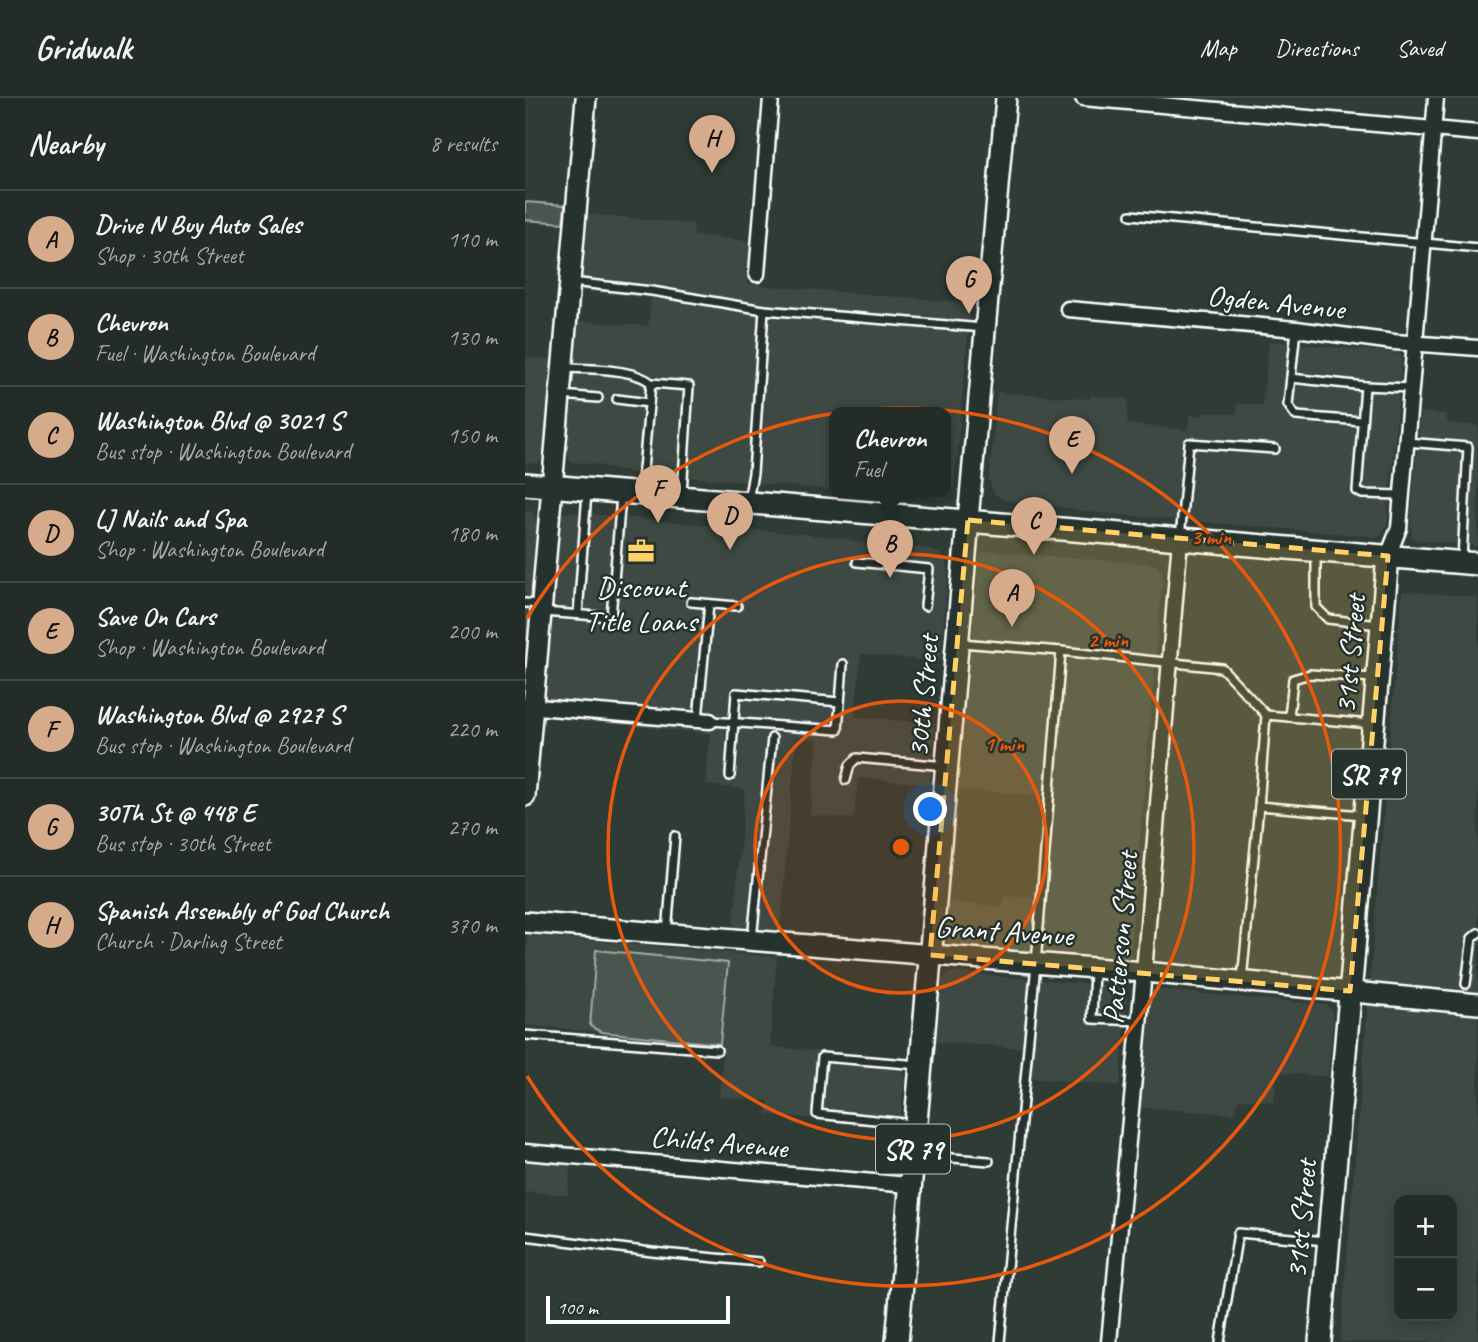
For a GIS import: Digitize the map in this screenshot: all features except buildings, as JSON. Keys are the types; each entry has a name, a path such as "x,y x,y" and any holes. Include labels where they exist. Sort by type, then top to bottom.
{"main road":[{"path":"525,484 1470,564"},
{"name":"30th Street","path":"897,1342 968,520"},
{"name":"31st Street","path":"1320,1342 1388,556"}],"street":[{"path":"525,796 536,606 552,486 586,98"},
{"path":"757,274 771,98"},
{"name":"30th Street","path":"968,520 1006,98"},
{"path":"1083,98 1478,133"},
{"name":"31st Street","path":"1388,556 1399,528 1403,495 1405,442 1436,98"},
{"name":"Ogden Avenue","path":"1068,309 1296,328 1478,348"},
{"name":"Patterson Street","path":"1109,1342 1140,1021 1180,539"},
{"path":"529,707 704,721"},
{"name":"Grant Avenue","path":"525,922 1144,972 1478,1004"},
{"name":"Childs Avenue","path":"525,1152 909,1185"}],"lane":[{"path":"1131,215 1478,248"},
{"path":"570,282 652,291 764,310 986,328"},
{"path":"748,502 753,473 764,310"},
{"path":"1296,328 1288,405 1296,416 1362,421"},
{"path":"562,368 632,374 651,383 689,386 682,497"},
{"path":"1291,378 1411,388"},
{"path":"536,606 611,617 651,383"},
{"path":"1365,386 1357,491 1362,494 1403,495"},
{"path":"560,395 598,398"},
{"path":"617,399 649,403"},
{"path":"1405,442 1468,447 1470,564"},
{"path":"1180,539 1189,443 1275,449"},
{"path":"578,614 588,489"},
{"path":"1316,550 1316,607 1328,620 1382,625"},
{"path":"857,562 929,569 925,606"},
{"path":"691,602 737,606"},
{"path":"709,604 704,721 838,730 843,664"},
{"path":"957,642 1222,668 1266,715 1374,725"},
{"path":"1000,1342 1036,964 1061,651"},
{"path":"1289,717 1293,679 1310,674 1378,679"},
{"path":"730,776 736,693 840,702"},
{"path":"1242,981 1266,715"},
{"path":"752,941 772,738"},
{"path":"846,780 850,765 857,758 947,766"},
{"path":"1259,806 1366,815"},
{"path":"667,934 675,836"},
{"path":"1466,984 1472,938 1478,933"},
{"path":"1094,968 1092,1019 1140,1021"},
{"path":"525,1035 717,1050"},
{"path":"915,1124 817,1114 821,1057 920,1065"},
{"path":"912,1155 989,1161"},
{"path":"1220,1342 1238,1233 1329,1241"},
{"path":"525,1236 759,1262"}],"highlighted area":[{"path":"968,520 1388,556 1350,991 930,955"}],"shaded area":[{"path":"525,202 565,205 563,223 525,220"},
{"path":"587,214 694,224 693,235 751,241 748,284 971,303 954,488 951,494 951,407 829,407 829,490 617,471 599,465 571,462 566,452 577,321 648,326 651,298 580,291"},
{"path":"1269,341 1398,353 1402,356 1387,525 1381,535 1377,537 1086,512 1004,500 994,494 989,480 997,392 1128,399 1127,424 1188,430 1189,415 1203,416 1204,412 1236,414 1237,403 1262,405"},
{"path":"525,357 552,359 543,458 537,464 525,463"},
{"path":"1420,412 1447,414 1447,423 1478,426 1478,546 1417,540 1412,537 1410,526"},
{"path":"525,510 532,511 537,522 525,666"},
{"path":"570,512 843,538 860,543 929,549 945,558 948,572 940,662 861,654 855,717 935,723 930,784 858,778 854,819 810,815 818,740 796,737 780,932 733,928 745,789 706,785 710,734 543,717 560,518 562,514"},
{"path":"987,551 1153,564 1158,566 1163,574 1129,962 957,948 947,941 948,902 1003,907 1004,896 1034,898 1043,796 958,789 979,560 981,554"},
{"path":"1402,591 1478,597 1478,1342 1340,1342"},
{"path":"527,935 777,957 770,1047 906,1059 900,1125 767,1115 768,1101 719,1097 723,1055 720,1054 719,1044 525,1025"},
{"path":"596,950 728,963 720,1044 601,1032 590,1026"},
{"path":"953,972 1124,987 1127,991 1120,1086 1020,1077 1021,1048 936,1042 941,982 947,974"},
{"path":"1152,989 1327,1005 1333,1018 1328,1077 1277,1072 1274,1102 1238,1099 1235,1114 1138,1107"},
{"path":"525,1158 571,1162 568,1195 525,1192"}],"place":[{"name":"Spanish Assembly of God Church","path":"712,173"},
{"name":"30Th St @ 448 E","path":"969,314"},
{"name":"Save On Cars","path":"1072,474"},
{"name":"Washington Blvd @ 2927 S","path":"658,523"},
{"name":"LJ Nails and Spa","path":"730,550"},
{"name":"Discount Title Loans","path":"641,551"},
{"name":"Washington Blvd @ 3021 S","path":"1034,555"},
{"name":"Chevron","path":"890,578"},
{"name":"Drive N Buy Auto Sales","path":"1012,627"}]}
